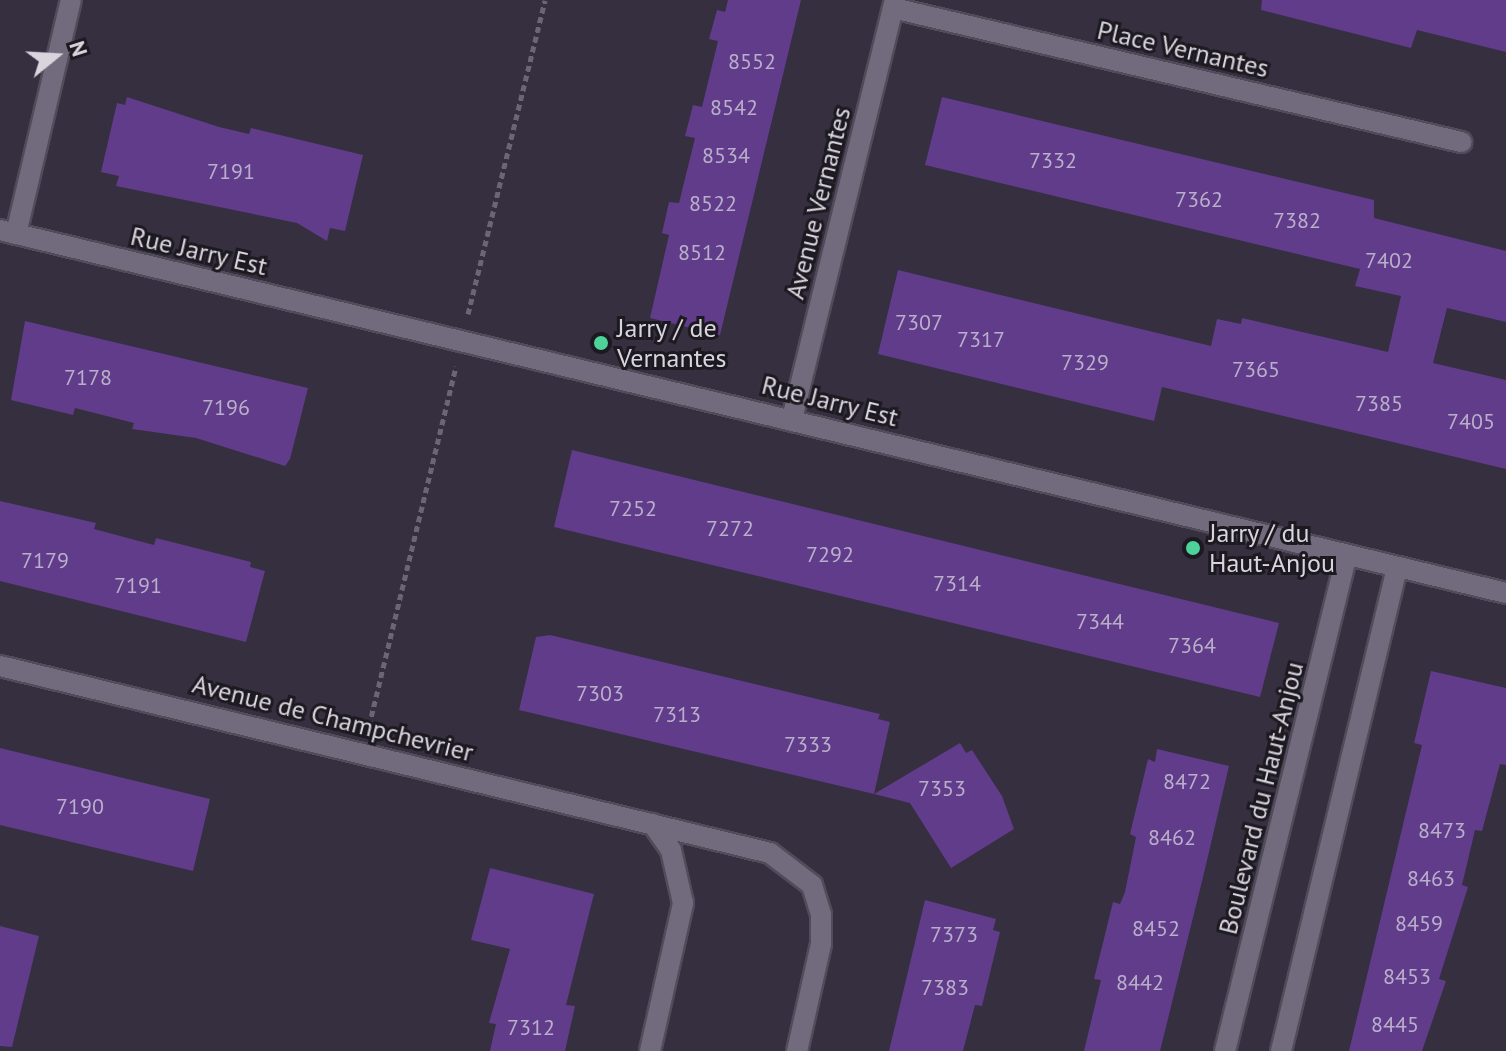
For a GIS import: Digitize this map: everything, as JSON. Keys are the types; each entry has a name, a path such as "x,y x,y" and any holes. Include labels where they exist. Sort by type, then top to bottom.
{"street":[{"path":"8,232 71,0"},
{"name":"Place Vernantes","path":"894,4 1461,142"},
{"name":"Avenue Vernantes","path":"792,419 894,4"},
{"name":"Rue Jarry Est","path":"8,232 792,419 1346,558 1506,593"},
{"name":"Boulevard du Haut-Anjou","path":"1225,1051 1346,558"},
{"path":"1281,1051 1397,569"},
{"name":"Avenue de Champchevrier","path":"0,666 770,853 812,885 821,914 821,944 797,1051"},
{"path":"650,1051 683,903 671,850 653,824"}],"path":[{"path":"363,752 545,0"}],"building":[{"path":"728,0 801,0 720,335 650,318 669,235 662,233 669,202 679,203 695,138 685,136 693,105 702,107 718,41 709,39 717,10 725,12"},
{"path":"1262,0 1506,0 1506,52 1417,30 1411,48 1261,10"},
{"path":"127,97 219,127 249,134 251,128 363,155 345,231 330,228 327,241 297,223 116,186 119,176 101,172 117,103 125,105"},
{"path":"942,97 1374,200 1374,218 1506,251 1506,322 1447,308 1433,363 1506,380 1506,469 1162,387 1154,421 878,354 898,270 1211,346 1217,319 1241,324 1242,318 1388,352 1401,296 1355,286 1360,269 925,165"},
{"path":"25,321 308,388 290,459 285,466 196,438 132,429 134,423 75,408 73,415 11,400"},
{"path":"572,450 1279,623 1260,697 554,527"},
{"path":"0,501 96,523 94,529 154,545 156,538 251,562 250,567 265,571 246,642 0,581"},
{"path":"550,635 880,714 878,719 890,722 874,794 519,710 536,637"},
{"path":"1431,671 1506,688 1506,765 1500,764 1482,831 1475,830 1462,885 1468,887 1439,979 1446,981 1422,1051 1349,1051 1422,745 1414,743"},
{"path":"960,743 966,753 972,750 1002,796 1014,829 951,868 910,803 874,794"},
{"path":"0,748 210,799 193,871 0,825"},
{"path":"1157,749 1229,766 1205,869 1160,1051 1084,1051 1101,980 1094,979 1113,902 1120,904 1125,892 1136,837 1130,834 1148,759 1155,762"},
{"path":"490,868 594,894 566,1005 575,1006 565,1051 490,1051 496,1024 489,1023 510,949 471,940"},
{"path":"925,900 996,919 993,930 1000,932 982,1006 975,1005 963,1051 889,1051"},
{"path":"0,926 39,936 12,1047 0,1046"}],"place":[{"name":"Jarry / de Vernantes","path":"601,343"},
{"name":"Jarry / du Haut-Anjou","path":"1193,548"}]}
